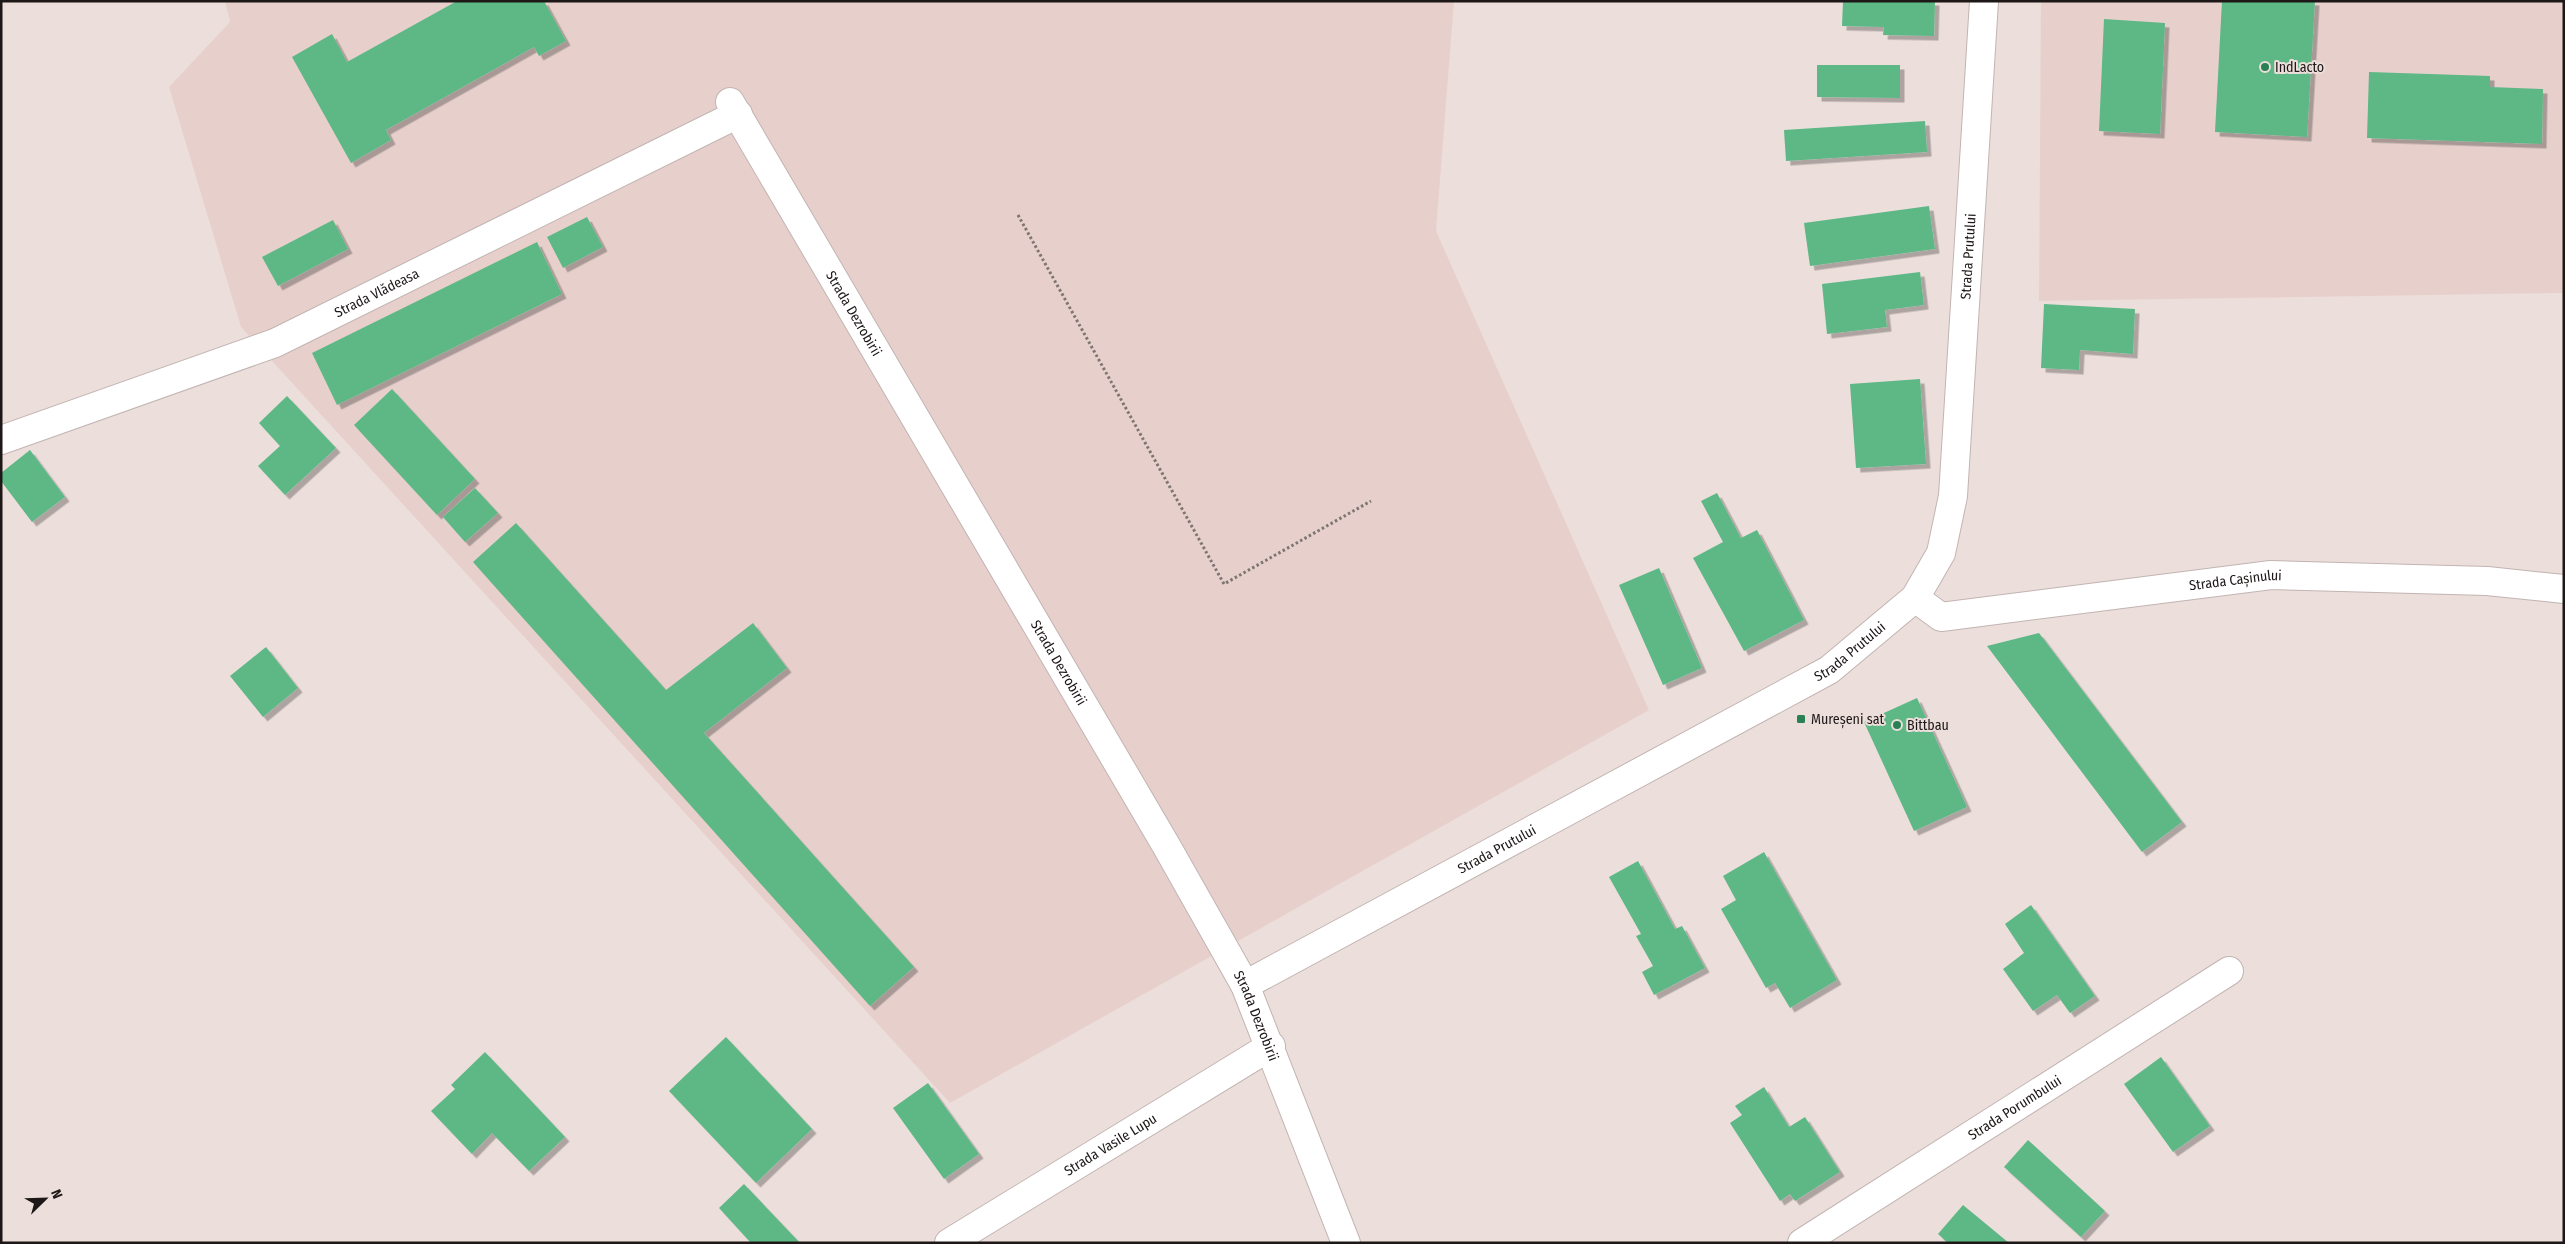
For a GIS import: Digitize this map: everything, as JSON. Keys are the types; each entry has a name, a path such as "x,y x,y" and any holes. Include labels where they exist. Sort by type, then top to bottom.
{"street":[{"name":"Strada Prutului","path":"1245,985 1830,670 1914,598 1941,553 1952,496 1984,1"},
{"name":"Strada Vlădeasa","path":"1,440 275,343 734,108"},
{"name":"Strada Dezrobirii","path":"734,108 1167,847 1245,985 1271,1046 1346,1243"},
{"name":"Strada Cașinului","path":"1914,598 1941,617 2271,575 2488,581 2564,589"},
{"name":"Strada Porumbului","path":"1802,1243 2229,971"},
{"name":"Strada Vasile Lupu","path":"950,1243 1271,1046"}],"path":[{"path":"1018,216 1224,584 1371,501"}],"shaded area":[{"path":"225,1 1454,1 1436,231 1649,710 950,1103 241,327 169,87 230,22"},
{"path":"2041,1 2564,1 2564,293 2039,301"}],"building":[{"path":"457,1 544,1 566,41 539,56 534,47 386,130 391,140 351,163 292,57 332,34 347,62"},
{"path":"1843,1 1935,1 1934,36 1883,35 1884,27 1842,26"},
{"name":"IndLacto","path":"2222,1 2315,1 2307,137 2215,132"},
{"path":"2104,19 2165,23 2160,134 2099,131"},
{"path":"1817,65 1900,65 1900,98 1817,97"},
{"path":"2369,72 2490,76 2490,87 2543,89 2542,144 2367,138"},
{"path":"1925,121 1927,152 1786,161 1784,130"},
{"path":"1929,206 1935,249 1810,266 1804,223"},
{"path":"587,217 603,247 563,268 547,237"},
{"path":"333,220 348,249 278,286 262,257"},
{"path":"537,242 562,294 337,405 312,353"},
{"path":"1920,272 1924,305 1885,310 1887,327 1827,334 1822,284"},
{"path":"2044,304 2135,309 2133,354 2080,350 2079,370 2041,368"},
{"path":"1920,379 1926,464 1856,468 1850,384"},
{"path":"392,389 475,479 437,515 354,425"},
{"path":"287,396 336,448 285,495 258,466 280,446 259,423"},
{"path":"30,450 65,497 32,522 1,481 1,473"},
{"path":"475,488 498,513 465,542 443,517"},
{"path":"1717,493 1741,538 1757,530 1804,620 1744,651 1693,558 1723,542 1701,501"},
{"path":"516,523 666,690 753,623 787,668 704,733 914,967 870,1006 473,562"},
{"path":"1659,568 1702,668 1663,685 1619,585"},
{"path":"2039,633 2182,822 2142,852 1987,646"},
{"path":"266,647 298,688 263,717 230,676"},
{"path":"1917,698 1967,807 1914,831 1864,722"},
{"path":"1764,852 1837,980 1790,1008 1775,983 1766,988 1721,909 1736,900 1723,876"},
{"path":"1638,861 1675,929 1682,926 1705,968 1654,995 1642,972 1653,966 1636,936 1641,934 1609,877"},
{"path":"2031,905 2095,996 2070,1013 2057,995 2033,1011 2003,969 2024,953 2005,924"},
{"path":"726,1037 812,1129 756,1183 669,1091"},
{"path":"485,1052 565,1137 529,1171 492,1133 472,1154 431,1111 455,1089 451,1085"},
{"path":"2161,1057 2210,1126 2173,1152 2124,1084"},
{"path":"928,1083 979,1154 944,1179 893,1108"},
{"path":"1764,1087 1789,1127 1805,1117 1840,1172 1795,1201 1790,1194 1780,1201 1730,1123 1742,1115 1735,1106"},
{"path":"2028,1140 2105,1211 2081,1237 2004,1167"},
{"path":"744,1184 800,1243 751,1243 719,1208"},
{"path":"1963,1205 2009,1243 1948,1243 1938,1234"}],"place":[{"name":"IndLacto","path":"2265,67"},
{"name":"Mureșeni sat","path":"1801,719"},
{"name":"Bittbau","path":"1897,725"}]}
